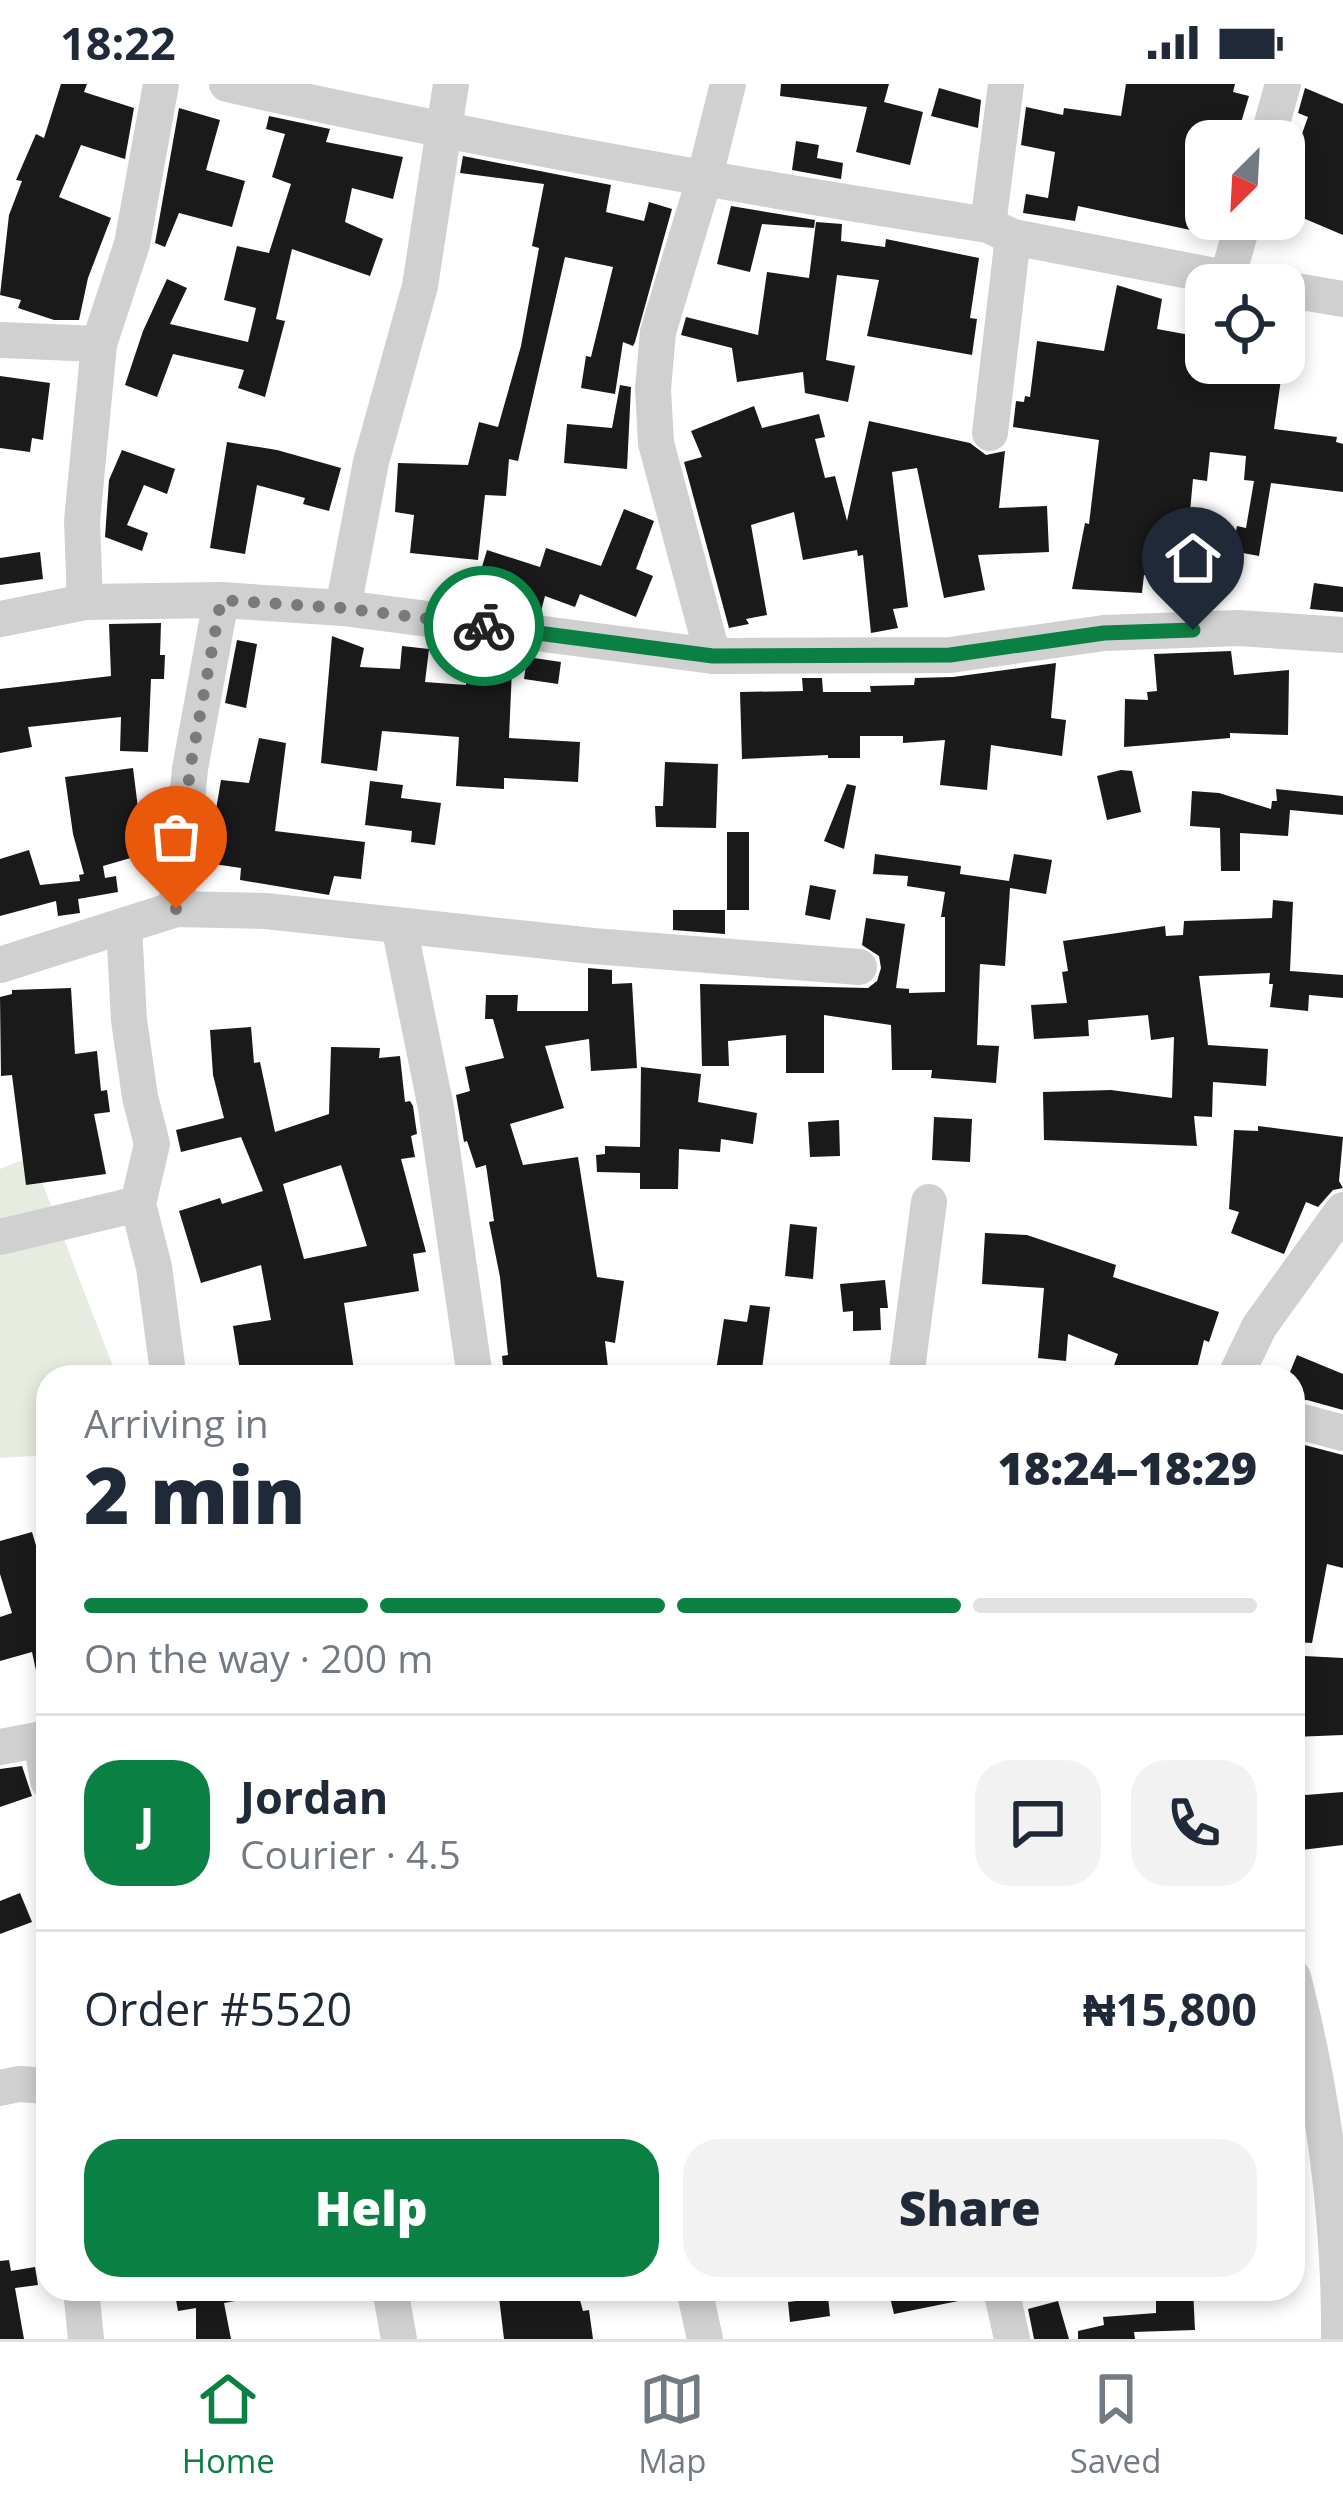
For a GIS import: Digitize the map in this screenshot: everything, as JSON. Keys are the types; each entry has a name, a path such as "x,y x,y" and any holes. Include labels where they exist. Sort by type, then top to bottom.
{"street":[{"path":"85,602 82,521 99,344 132,244 161,84"},
{"path":"227,84 445,133 1000,231 1185,270"},
{"path":"343,608 371,462 420,286 451,84"},
{"path":"713,656 656,443 653,389 658,332 728,84"},
{"path":"990,433 1006,84"},
{"path":"1273,120 1283,84"},
{"path":"1305,292 1343,298"},
{"path":"0,340 99,344"},
{"path":"176,909 190,769 221,600"},
{"path":"0,619 85,602 221,600 343,608 713,656 950,655 1104,633 1238,628 1343,634"},
{"path":"0,965 176,909 266,910 859,967"},
{"path":"124,926 129,1020 152,1144 138,1204 154,1267 167,1365"},
{"path":"399,926 436,1108 473,1365"},
{"path":"908,1365 929,1202"},
{"path":"0,1237 138,1204"},
{"path":"1241,1365 1259,1327 1343,1210"},
{"path":"1305,1423 1343,1433"},
{"path":"0,1747 36,1740"},
{"path":"1305,2024 1335,2168 1339,2339"},
{"path":"0,2088 36,2085"},
{"path":"82,2301 86,2339"},
{"path":"392,2301 399,2339"},
{"path":"697,2301 705,2339"},
{"path":"1004,2301 1012,2339"}],"shaded area":[{"path":"32,1156 112,1365 36,1365 36,1456 0,1458 0,1169"}],"building":[{"path":"61,84 87,84 84,92 134,108 125,159 81,145 59,197 111,218 88,278 79,320 54,320 18,308 21,300 0,295 9,215 22,181 16,180 36,134 44,138"},
{"path":"781,84 889,84 884,102 923,112 910,165 856,152 867,107 780,96"},
{"path":"1126,84 1235,84 1233,92 1249,96 1242,120 1185,120 1185,229 1078,206 1075,221 1023,213 1026,194 1048,198 1055,152 1021,145 1026,107 1063,115 1064,108 1121,116"},
{"path":"939,88 981,100 978,128 931,116"},
{"path":"1305,88 1343,104 1343,235 1305,219 1308,117 1298,113"},
{"path":"179,108 220,120 206,170 245,181 232,227 179,213 165,247 155,243"},
{"path":"269,116 330,129 326,142 403,157 393,199 352,188 345,222 383,239 370,276 292,249 276,319 285,321 265,397 238,388 244,370 173,354 157,397 125,385 167,279 187,288 170,324 248,342 256,308 224,300 237,246 269,253 291,184 272,177 285,134 266,129"},
{"path":"796,141 819,145 817,158 843,163 841,179 792,170"},
{"path":"463,156 611,185 606,212 644,221 649,202 672,209 635,342 633,346 623,342 615,394 581,388 613,267 565,257 518,461 509,459 506,496 485,495 478,560 410,553 414,515 395,512 398,463 468,465 479,422 498,427 521,346 539,248 532,246 544,184 460,173"},
{"path":"731,206 815,220 814,228 762,224 750,272 717,264"},
{"path":"816,222 842,224 841,241 885,247 886,239 979,258 970,318 977,319 972,355 867,336 879,280 837,275 826,360 855,366 848,402 805,393 803,372 737,382 732,348 681,335 686,317 758,335 767,272 809,278"},
{"path":"1117,285 1162,299 1157,329 1185,334 1185,384 1280,384 1274,429 1337,437 1336,442 1343,444 1343,492 1271,483 1259,556 1232,551 1237,526 1246,528 1254,481 1244,480 1246,456 1210,452 1207,481 1193,479 1189,523 1177,522 1163,579 1144,575 1142,593 1072,589 1085,523 1089,524 1099,440 1013,427 1016,401 1030,397 1037,341 1104,351"},
{"path":"0,376 50,383 43,440 32,438 30,452 0,448"},
{"path":"620,385 631,387 627,469 564,463 567,424 612,428"},
{"path":"754,406 762,428 819,414 825,437 815,439 825,478 835,476 847,521 869,421 970,443 986,455 1005,451 999,508 1047,506 1049,552 978,555 985,590 944,598 917,468 892,472 908,607 893,609 898,628 871,633 863,555 858,556 857,550 803,560 794,512 751,525 767,615 729,628 684,462 702,457 691,431"},
{"path":"227,442 341,468 329,511 303,504 305,498 257,485 245,554 210,548"},
{"path":"122,450 175,469 167,494 144,485 127,525 148,533 142,551 105,537 109,480"},
{"path":"624,509 654,521 636,569 653,576 636,617 580,594 575,607 545,596 541,611 519,608 521,601 476,587 487,550 540,567 546,548 601,566"},
{"path":"40,552 43,579 0,585 0,558"},
{"path":"1314,583 1343,587 1343,612 1310,609"},
{"path":"161,623 164,679 151,679 148,752 120,751 121,717 28,727 32,747 0,753 0,689 111,676 109,624"},
{"path":"332,636 364,648 360,667 400,669 402,646 429,649 425,682 466,685 467,665 512,669 509,738 580,742 578,782 504,778 504,789 456,786 459,737 382,731 377,771 321,763"},
{"path":"237,640 257,644 246,708 225,703"},
{"path":"1231,651 1234,675 1289,670 1288,735 1230,733 1230,738 1124,747 1125,699 1148,700 1147,692 1157,691 1154,654"},
{"path":"527,657 561,662 558,684 524,679"},
{"path":"1056,663 1051,718 1066,720 1062,756 991,745 987,790 940,785 945,740 903,743 903,736 860,736 860,758 742,759 740,692 803,691 802,678 822,678 823,692 871,692 870,686 914,685 915,678"},
{"path":"259,738 286,743 275,831 365,842 361,879 334,876 329,895 240,880 241,868 207,863 221,780 249,783"},
{"path":"665,762 718,764 716,828 656,827 655,806 663,806"},
{"path":"133,768 140,824 126,827 134,857 103,866 105,878 116,876 118,892 78,899 80,913 58,916 56,901 0,916 0,859 29,850 40,885 80,881 79,875 84,874 65,777"},
{"path":"1132,771 1141,812 1107,820 1097,776"},
{"path":"370,781 403,785 401,798 441,803 435,845 411,842 412,831 365,825"},
{"path":"847,784 856,786 844,849 824,841"},
{"path":"1276,789 1343,796 1343,815 1290,810 1288,836 1240,833 1240,871 1221,871 1220,828 1190,826 1192,791 1219,793 1271,809 1272,801 1277,801"},
{"path":"727,832 749,832 749,910 727,910"},
{"path":"875,854 961,866 960,874 1009,881 1014,854 1052,860 1046,894 1010,888 1005,966 980,964 977,1045 999,1046 996,1083 931,1078 932,1070 892,1070 891,1025 824,1015 824,1073 786,1073 786,1035 728,1041 729,1066 702,1066 700,984 868,988 877,981 881,968 879,956 862,945 866,918 905,924 896,988 909,989 909,993 945,992 945,917 941,917 945,892 907,886 908,876 873,874"},
{"path":"810,885 836,890 830,920 805,915"},
{"path":"1273,900 1293,902 1290,971 1343,975 1343,998 1309,995 1308,1011 1270,1007 1270,973 1199,976 1208,1045 1268,1049 1266,1086 1213,1082 1212,1117 1194,1116 1197,1146 1044,1140 1043,1092 1111,1090 1172,1098 1174,1037 1151,1040 1148,1015 1088,1020 1089,1036 1034,1039 1031,1005 1067,1003 1063,941 1165,926 1166,936 1183,935 1184,921 1272,918"},
{"path":"673,910 725,910 725,934 673,930"},
{"path":"588,968 612,970 612,984 632,983 637,1068 591,1071 589,1039 545,1046 564,1108 510,1124 523,1165 578,1157 597,1277 624,1281 615,1343 605,1341 608,1365 503,1365 502,1356 508,1355 486,1165 476,1168 464,1142 456,1095 470,1091 465,1067 504,1058 493,1019 485,1019 486,995 518,995 517,1011 588,1011"},
{"path":"71,988 75,1054 97,1051 101,1091 107,1090 110,1112 94,1114 106,1174 26,1185 12,1075 1,1076 0,997 12,990"},
{"path":"251,1027 254,1063 260,1062 275,1132 329,1114 331,1047 380,1048 379,1058 400,1056 405,1102 413,1106 417,1134 411,1136 415,1157 401,1159 426,1252 413,1254 419,1291 344,1303 353,1365 239,1365 233,1326 271,1320 261,1265 201,1283 179,1211 263,1191 241,1137 181,1152 176,1130 224,1118 213,1075 210,1030","holes":["341,1165 367,1246 304,1259 283,1184"]},
{"path":"641,1067 701,1074 698,1102 757,1113 753,1144 721,1139 720,1152 679,1149 678,1189 640,1189 640,1173 597,1172 596,1155 605,1154 605,1146 640,1147"},
{"path":"934,1117 972,1119 970,1162 932,1160"},
{"path":"839,1120 840,1156 810,1157 808,1122"},
{"path":"1258,1126 1343,1137 1339,1181 1343,1188 1333,1190 1318,1207 1306,1202 1284,1254 1231,1233 1239,1212 1229,1209 1234,1130 1258,1131"},
{"path":"790,1224 817,1227 813,1279 785,1276"},
{"path":"985,1233 1027,1235 1116,1265 1113,1277 1219,1312 1198,1365 1114,1365 1118,1354 1068,1334 1066,1361 1038,1358 1044,1288 982,1284"},
{"path":"885,1280 888,1308 880,1308 881,1330 853,1331 853,1311 843,1312 840,1284"},
{"path":"750,1305 770,1307 763,1365 717,1365 724,1319 747,1322"},
{"path":"1297,1355 1343,1374 1343,1410 1305,1400 1305,1365 1293,1365"},
{"path":"1305,1445 1343,1455 1343,1568 1327,1564 1312,1643 1305,1643"},
{"path":"32,1532 36,1546 36,1670 32,1652 0,1661 0,1617 12,1613 0,1574 0,1541"},
{"path":"1305,1656 1343,1658 1343,1735 1305,1737"},
{"path":"22,1766 32,1796 0,1807 0,1769"},
{"path":"1343,1792 1343,1845 1305,1850 1305,1795"},
{"path":"20,1893 32,1922 0,1934 0,1901"},
{"path":"9,2260 11,2271 35,2267 36,2285 15,2288 24,2339 0,2339 0,2261"},
{"path":"176,2301 235,2301 224,2303 231,2339 196,2339 196,2308 178,2311"},
{"path":"499,2301 580,2301 583,2311 589,2310 593,2339 504,2339"},
{"path":"828,2301 830,2316 790,2322 788,2302"},
{"path":"891,2301 958,2301 894,2314"},
{"path":"1058,2301 1069,2339 1034,2339 1028,2309"},
{"path":"1156,2301 1194,2301 1195,2330 1134,2332 1135,2339 1078,2339 1078,2331 1104,2325 1103,2317 1156,2313"}],"way so far":[{"path":"176,909 190,769 221,600 343,608 484,626"}],"route":[{"path":"484,626 713,656 950,655 1104,633 1193,630"}]}
